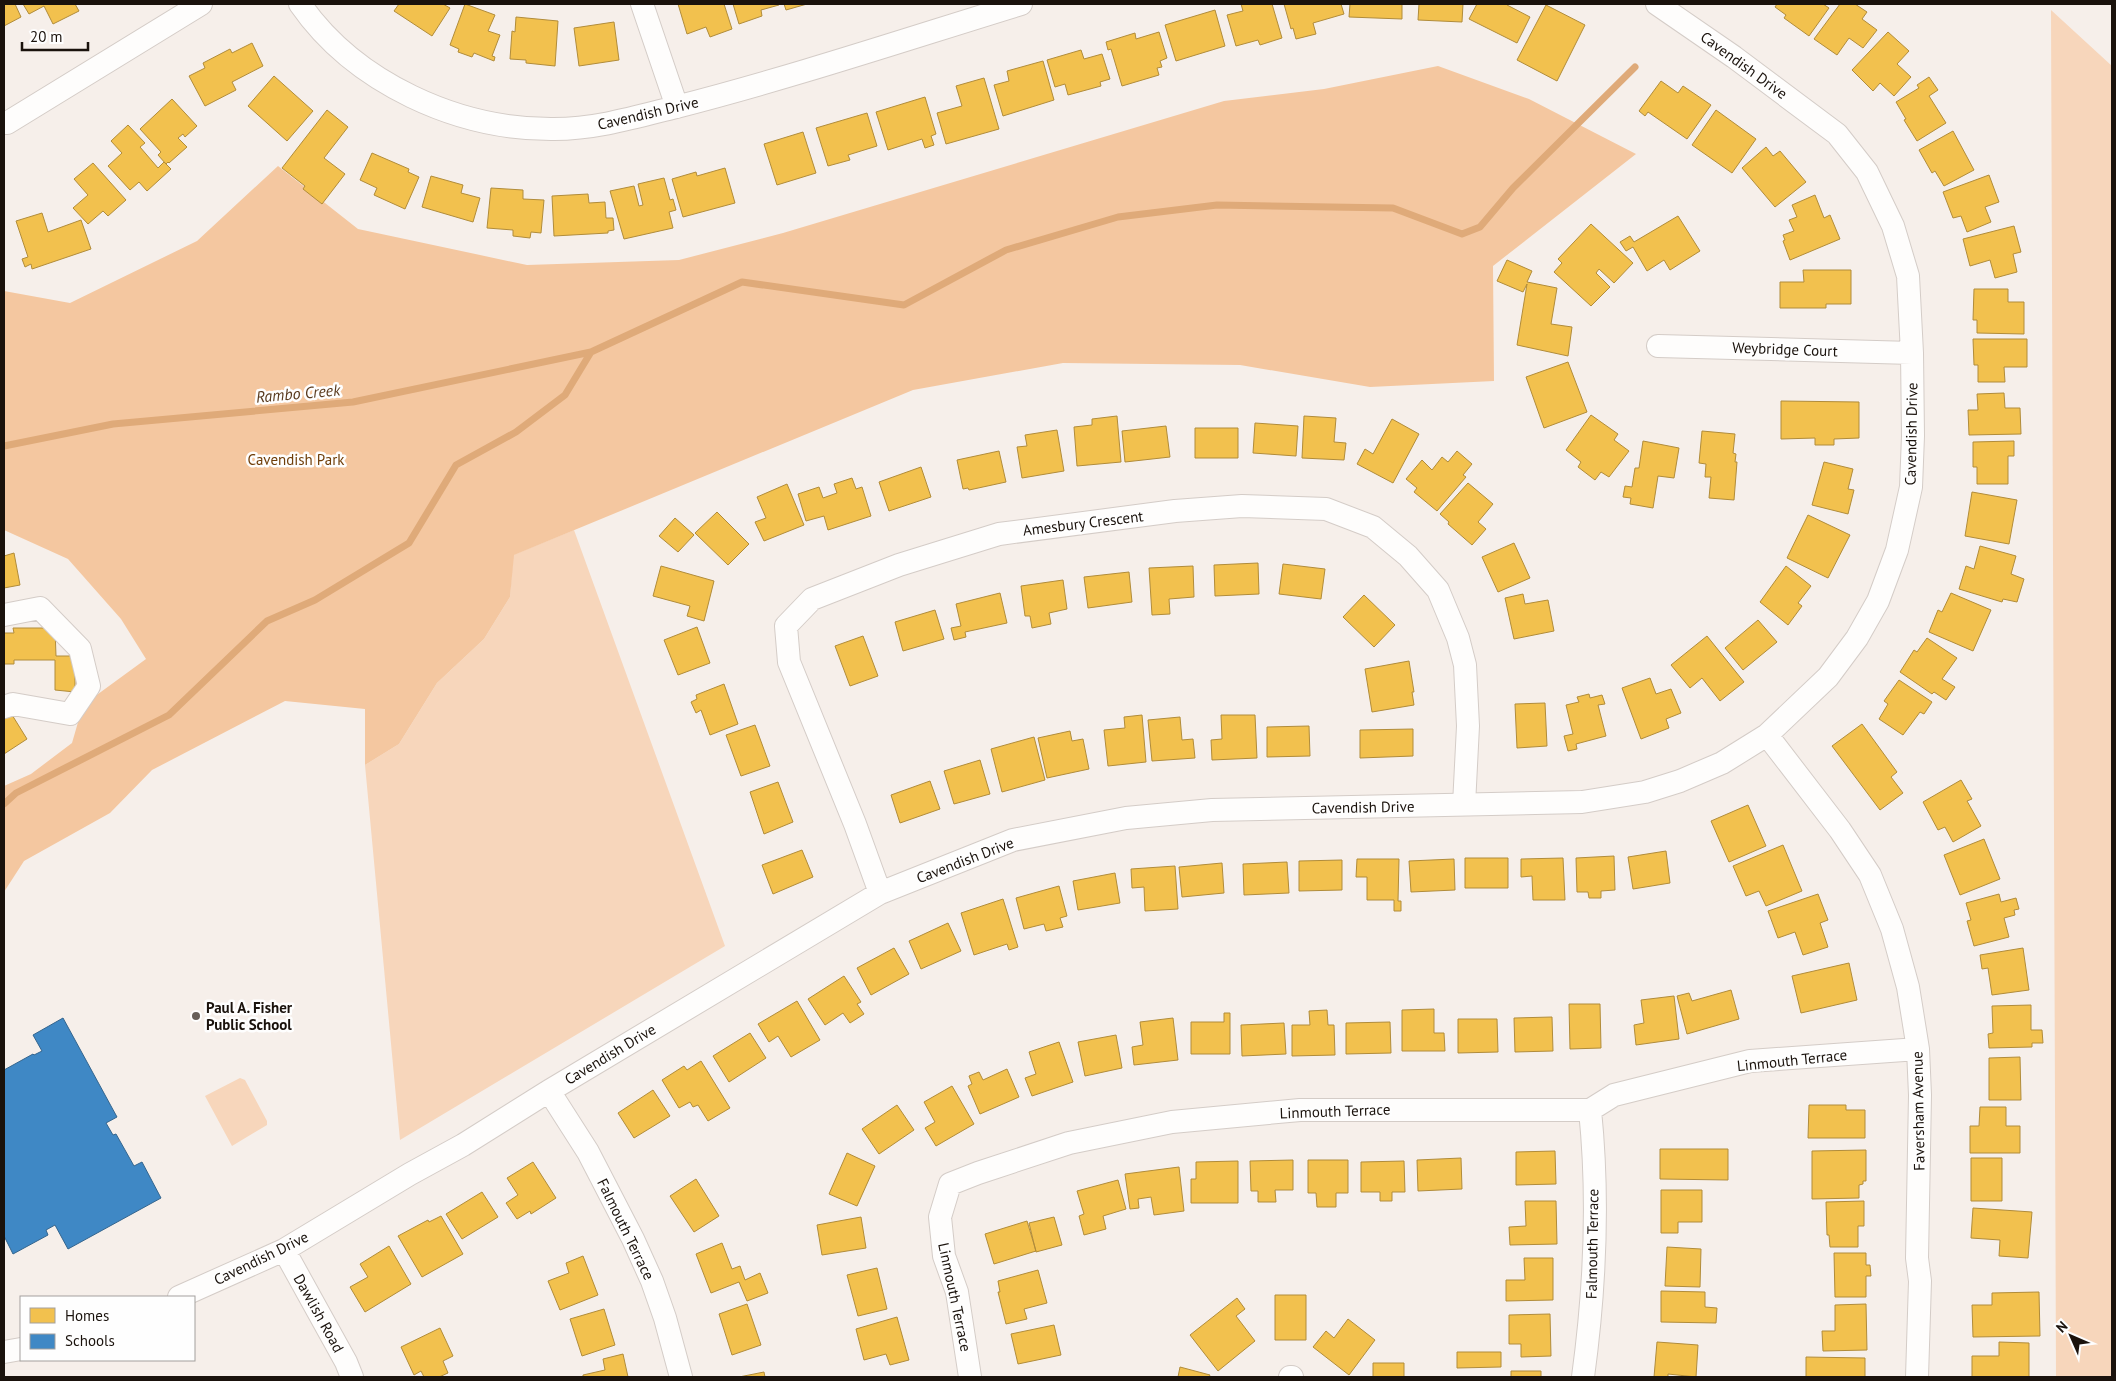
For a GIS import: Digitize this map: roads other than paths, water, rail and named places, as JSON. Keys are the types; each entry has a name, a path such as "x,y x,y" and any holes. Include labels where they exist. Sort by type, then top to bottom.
{"street":[{"path":"6,123 201,4"},
{"name":"Cavendish Drive","path":"300,4 313,22 350,57 388,84 428,104 464,116 504,126 554,129 598,125 721,96 1021,4"},
{"path":"642,4 677,106"},
{"name":"Cavendish Drive","path":"181,1296 284,1250 410,1174 463,1145 549,1091 880,893 1013,840 1126,818 1212,810 1582,802 1645,792 1680,781 1722,763 1767,735 1828,677 1857,638 1878,601 1898,550 1911,487 1912,353 1908,276 1893,226 1867,172 1837,134 1734,57 1657,4"},
{"name":"Weybridge Court","path":"1658,346 1912,353"},
{"name":"Amesbury Crescent","path":"880,893 848,806 789,662 786,626 812,599 900,565 999,534 1175,511 1242,506 1326,510 1373,527 1408,556 1438,590 1458,638 1465,665 1468,726 1464,805"},
{"path":"4,615 40,608 80,649 89,686 70,714 13,704 4,706"},
{"name":"Faversham Avenue","path":"1767,735 1840,830 1870,875 1892,929 1908,987 1918,1049 1920,1095 1917,1258 1920,1281 1917,1377"},
{"name":"Linmouth Terrace","path":"970,1377 956,1292 944,1256 940,1217 950,1184 978,1173 1069,1144 1172,1122 1300,1110 1590,1110 1614,1095 1750,1061 1918,1049"},
{"name":"Falmouth Terrace","path":"549,1091 588,1152 633,1239 652,1281 665,1318 681,1377"},
{"name":"Falmouth Terrace","path":"1583,1377 1590,1327 1594,1244 1590,1110"},
{"name":"Dawlish Road","path":"284,1250 346,1362 352,1377"},
{"path":"4,1352 20,1349"}],"waterway":[{"name":"Rambo Creek","path":"4,446 113,424 353,402 591,352 742,282 904,305 1006,250 1118,217 1217,205 1393,208 1462,234 1480,227 1513,188 1635,67"},
{"path":"4,804 16,793 169,715 267,621 315,600 409,543 456,465 516,432 565,395 591,352"}],"place":[{"name":"Paul A. Fisher Public School","path":"196,1016"}],"park label":[{"name":"Cavendish Park","path":"296,459"}]}
